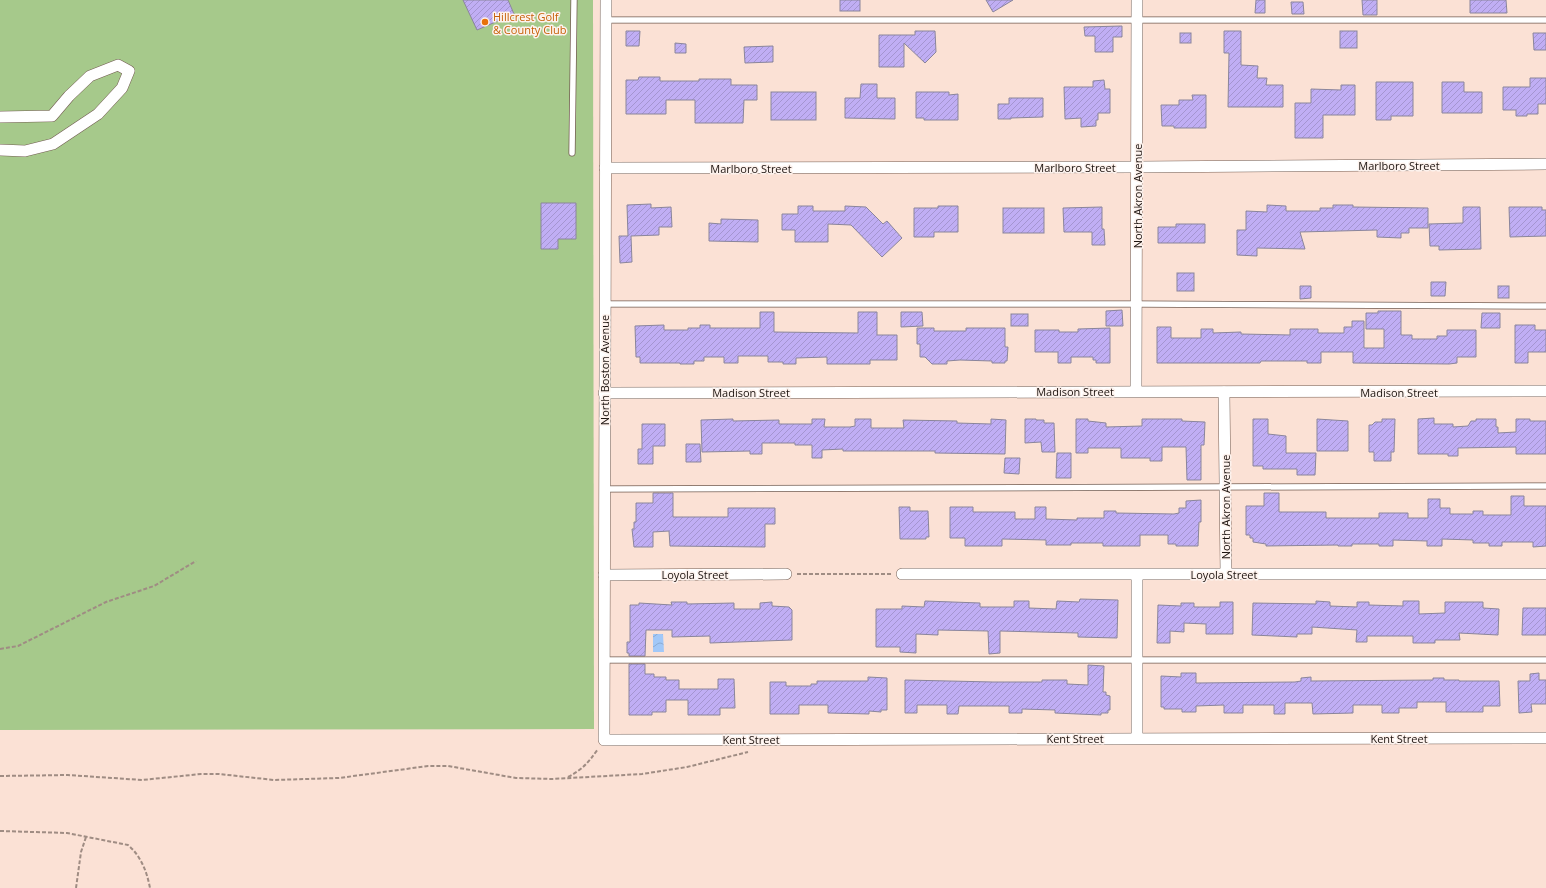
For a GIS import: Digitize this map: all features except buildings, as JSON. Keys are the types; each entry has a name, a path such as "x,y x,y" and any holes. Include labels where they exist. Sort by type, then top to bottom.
{"street":[{"name":"North Boston Avenue","path":"604,740 606,0"},
{"name":"North Akron Avenue","path":"1136,391 1137,0"},
{"path":"0,117 52,116 69,96 90,76 118,65 129,71 122,88 98,114 53,144 25,151 0,150"},
{"name":"Marlboro Street","path":"605,168 1137,167 1546,164"},
{"name":"Madison Street","path":"604,393 1136,391 1546,392"},
{"name":"North Akron Avenue","path":"1224,392 1226,574"},
{"name":"Loyola Street","path":"604,574 786,574"},
{"name":"Loyola Street","path":"902,574 1546,574"},
{"path":"1137,574 1137,738"},
{"name":"Kent Street","path":"604,740 1546,738"}],"lane":[{"path":"572,153 574,0"},
{"path":"606,20 1546,20"},
{"path":"605,304 1546,306"},
{"path":"604,489 1546,486"},
{"path":"604,660 1546,660"}],"path":[{"path":"0,649 18,646 106,602 154,586 196,561"},
{"path":"786,574 902,574"},
{"path":"567,778 581,770 591,760 604,740"},
{"path":"0,776 68,775 142,780 201,774 219,774 274,780 339,778 428,766 448,766 516,778 567,778 613,776 688,767 754,751"},
{"path":"0,830 66,833 128,845 134,850 142,862 150,888"},
{"path":"76,888 81,852 86,838"}],"green space":[{"path":"0,0 593,0 594,729 0,730"}],"water":[{"path":"653,634 663,634 664,652 653,652"}],"place":[{"name":"Hillcrest Golf & County Club","path":"485,22"}]}
